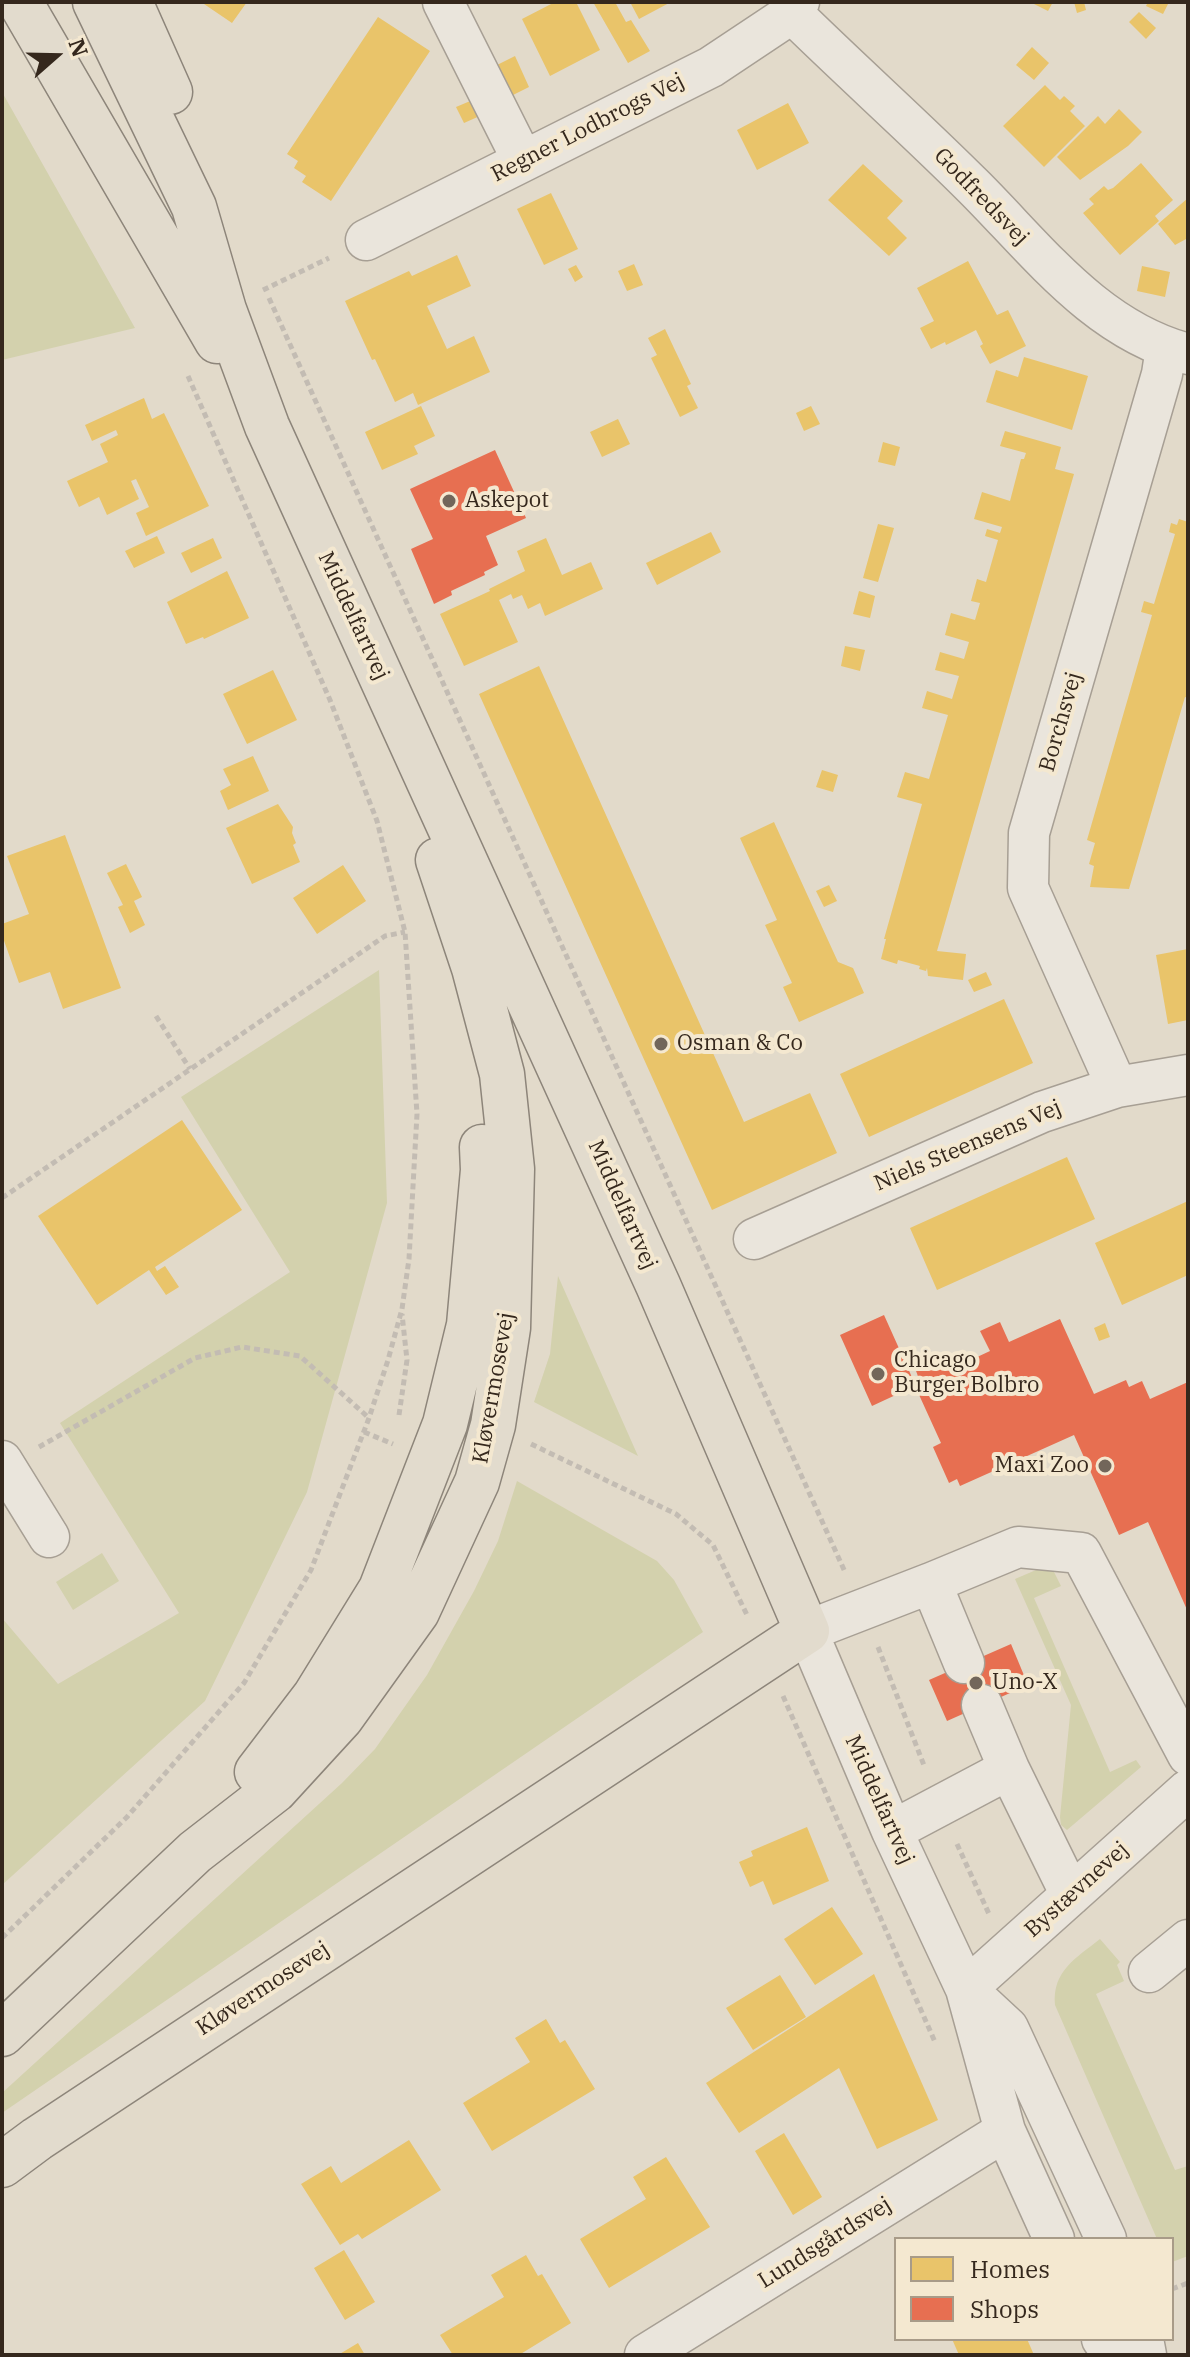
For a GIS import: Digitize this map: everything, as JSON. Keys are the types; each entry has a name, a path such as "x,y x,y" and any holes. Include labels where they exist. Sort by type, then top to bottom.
{"main road":[{"name":"Middelfartvej","path":"20,2 267,426"},
{"name":"Middelfartvej","path":"95,2 194,207 224,310 267,426 658,1285 807,1631"},
{"path":"130,2 178,109 194,207"},
{"name":"Kløvermosevej","path":"2,2034 195,1852 275,1790 341,1718 417,1612 477,1482 493,1425 508,1328 512,1169 502,1074 474,968 366,642"},
{"name":"Kløvermosevej","path":"2,2165 807,1631"}],"street":[{"path":"443,2 523,161"},
{"name":"Regner Lodbrogs Vej","path":"366,240 711,67 796,8"},
{"name":"Godfredsvej","path":"796,8 1097,311 1177,351"},
{"name":"Borchsvej","path":"1117,1087 1028,888 1029,833 1162,374 1177,351"},
{"name":"Niels Steensens Vej","path":"754,1239 1042,1112 1117,1087 1188,1075"},
{"path":"4,1464 49,1537"},
{"path":"807,1631 1018,1547 1081,1553 1188,1755"},
{"path":"931,1583 964,1663"},
{"name":"Middelfartvej","path":"807,1631 892,1831 966,1989 1005,2131 1053,2237"},
{"path":"982,1705 1009,1769 1071,1895"},
{"path":"892,1831 1009,1769"},
{"name":"Bystævnevej","path":"966,1989 1188,1790"},
{"path":"1149,1972 1188,1940"},
{"name":"Middelfartvej","path":"966,1989 1008,2028 1105,2237"},
{"name":"Lundsgårdsvej","path":"645,2355 1005,2131"}],"path":[{"path":"224,310 366,240"},
{"path":"260,276 862,1609 939,1806 1007,1952"},
{"path":"2,1938 127,1817 244,1683 311,1570 369,1418 402,1309 409,1259 417,1114 405,932 377,821 330,700 184,367"},
{"path":"2,1198 385,936 405,932"},
{"path":"156,1016 190,1069"},
{"path":"658,1285 754,1239"},
{"path":"4,1464 195,1358 242,1347 300,1356 369,1418"},
{"path":"364,1432 394,1444"}],"shaded area":[{"path":"2,92 135,328 2,360"},
{"path":"379,970 387,1203 307,1492 205,1701 2,1885 2,1618 58,1684 179,1613 60,1423 290,1272 181,1097"},
{"path":"558,1276 638,1456 534,1402 550,1354"},
{"path":"517,1481 657,1561 674,1580 703,1632 2,2113 2,2093 342,1783 375,1749 427,1675 474,1591 498,1541"},
{"path":"102,1553 119,1581 73,1610 56,1582"},
{"path":"1050,1564 1061,1586 1034,1598 1110,1772 1136,1760 1141,1767 1067,1830 1061,1825 1060,1817 1071,1705 1015,1579"},
{"path":"1100,1939 1120,1962 1117,1965 1124,1981 1096,1994 1175,2170 1188,2166 1188,2256 1174,2261 1174,2237 1156,2237 1055,2005 1057,1983 1074,1959"}],"building: Homes":[{"path":"205,2 247,2 232,23"},
{"path":"555,2 576,2 600,50 550,76 522,19"},
{"path":"593,2 615,2 626,22 631,20 650,51 628,63"},
{"path":"630,2 671,2 639,19"},
{"path":"1030,2 1053,2 1048,11"},
{"path":"1074,2 1084,2 1086,10 1077,13"},
{"path":"1148,2 1169,2 1163,14 1146,6"},
{"path":"1139,12 1156,28 1146,39 1129,22"},
{"path":"378,17 430,51 331,201 302,182 306,176 294,168 298,161 287,154"},
{"path":"1032,47 1049,63 1034,80 1016,65"},
{"path":"515,56 529,87 511,96 497,65"},
{"path":"1045,85 1060,100 1064,96 1075,106 1070,111 1085,126 1044,167 1003,126"},
{"path":"475,99 482,115 464,123 456,107"},
{"path":"788,103 809,143 757,170 737,130"},
{"path":"1119,109 1142,132 1128,146 1080,180 1057,157 1098,116 1105,124"},
{"path":"1141,163 1173,200 1155,216 1159,221 1120,255 1083,213 1094,204 1089,199 1104,186 1108,190 1113,188"},
{"path":"863,164 903,201 887,218 907,238 889,256 828,200"},
{"path":"551,193 578,249 544,265 517,209"},
{"path":"1188,198 1188,238 1175,245 1158,224"},
{"path":"457,255 471,286 427,306 447,349 474,336 490,372 418,405 413,393 395,402 345,301 409,271 412,276"},
{"path":"968,261 997,315 1008,310 1026,346 990,364 976,330 931,349 920,328 934,321 917,288"},
{"path":"634,264 643,285 627,291 618,271"},
{"path":"576,265 583,277 575,282 568,269"},
{"path":"1142,266 1170,272 1165,297 1137,291"},
{"path":"665,329 691,384 687,386 698,408 680,417 651,358 657,355 648,338"},
{"path":"1024,357 1088,376 1072,430 986,402 996,370 1018,377"},
{"path":"144,398 152,419 164,413 209,506 146,536 136,513 149,507 136,479 131,481 139,499 107,515 99,497 79,507 67,481 108,462 100,444 118,435 116,430 92,441 85,425"},
{"path":"421,406 435,436 414,446 418,454 382,470 365,432"},
{"path":"811,406 820,424 804,431 796,413"},
{"path":"618,419 630,444 602,457 590,432"},
{"path":"1005,431 1061,447 1055,469 1074,474 937,951 966,954 963,980 928,976 927,968 926,971 919,969 920,966 898,960 897,964 881,959 922,804 897,797 905,772 929,779 948,715 922,708 927,691 952,699 959,676 935,670 940,652 964,659 969,642 945,635 951,613 975,620 980,603 971,601 977,579 986,582 998,540 985,536 987,529 1000,533 1002,527 974,519 982,492 1010,501 1021,459 1026,453 1000,446"},
{"path":"883,442 900,447 895,466 878,462"},
{"path":"1179,519 1188,522 1188,698 1185,697 1129,889 1090,887 1094,866 1089,864 1095,843 1087,840 1152,615 1141,612 1144,601 1154,604 1175,534 1169,532 1171,523 1177,525"},
{"path":"878,524 894,528 878,582 863,578"},
{"path":"711,532 721,552 657,585 646,563"},
{"path":"157,536 165,553 134,568 125,551"},
{"path":"213,538 222,558 191,573 181,553"},
{"path":"546,538 562,575 591,562 603,589 545,616 540,603 528,609 522,595 513,599 511,594 499,600 518,642 464,666 440,614 525,571 517,551"},
{"path":"227,571 249,618 186,644 167,602"},
{"path":"859,591 875,596 870,618 853,614"},
{"path":"845,646 865,650 860,671 841,666"},
{"path":"539,666 744,1122 810,1093 837,1153 712,1210 479,694"},
{"path":"273,670 297,720 247,744 223,694"},
{"path":"253,756 269,791 228,810 220,791 231,785 223,769"},
{"path":"822,770 838,775 833,792 816,787"},
{"path":"278,804 293,827 296,843 293,845 300,862 252,884 226,828"},
{"path":"774,822 838,962 853,968 864,993 799,1022 783,987 792,983 765,925 777,920 740,838"},
{"path":"65,835 121,988 63,1009 50,972 19,983 2,935 2,924 29,914 7,856"},
{"path":"126,864 142,897 134,901 145,925 130,933 118,907 123,905 107,873"},
{"path":"343,865 366,901 317,934 293,898"},
{"path":"829,885 837,901 824,907 816,891"},
{"path":"1188,949 1188,1020 1168,1024 1156,955"},
{"path":"986,972 992,985 974,992 968,980"},
{"path":"1004,999 1033,1063 869,1137 840,1074"},
{"path":"182,1120 242,1210 155,1267 157,1271 165,1266 179,1287 166,1295 149,1270 97,1305 38,1216"},
{"path":"1067,1157 1095,1219 937,1290 910,1228"},
{"path":"1188,1201 1188,1275 1122,1305 1095,1243"},
{"path":"1105,1323 1110,1337 1099,1341 1094,1328"},
{"path":"807,1827 829,1881 773,1905 763,1881 750,1887 739,1862 753,1856 751,1851"},
{"path":"832,1907 863,1954 815,1985 784,1939"},
{"path":"874,1974 938,2120 877,2149 839,2068 739,2133 706,2083"},
{"path":"780,1975 806,2017 753,2050 726,2008"},
{"path":"546,2019 560,2043 565,2040 595,2089 492,2151 463,2103 530,2062 515,2038"},
{"path":"784,2133 822,2197 793,2215 755,2151"},
{"path":"409,2140 441,2190 362,2239 358,2234 340,2245 301,2184 331,2166 341,2183"},
{"path":"666,2157 710,2227 609,2288 580,2239 646,2199 633,2177"},
{"path":"344,2250 375,2302 345,2320 314,2268"},
{"path":"526,2255 538,2276 542,2274 571,2323 519,2355 453,2355 440,2335 504,2297 491,2275"},
{"path":"953,2341 1028,2341 1034,2355 959,2355"},
{"path":"358,2343 365,2355 338,2355"}],"building: Shops":[{"path":"495,450 526,518 486,536 498,565 434,604 411,549 433,539 410,489"},
{"path":"884,1315 915,1384 920,1382 915,1368 947,1354 952,1364 959,1360 960,1365 990,1351 980,1331 1000,1322 1009,1342 1060,1319 1094,1394 1126,1380 1129,1387 1142,1381 1150,1399 1188,1382 1188,1612 1148,1522 1119,1535 1074,1435 960,1486 957,1479 949,1483 933,1447 941,1443 915,1386 872,1406 840,1335"},
{"path":"1011,1644 1028,1685 947,1721 929,1680"}],"place":[{"name":"Askepot","path":"449,501"},
{"name":"Osman & Co","path":"661,1044"},
{"name":"Chicago Burger Bolbro","path":"878,1374"},
{"name":"Maxi Zoo","path":"1105,1466"},
{"name":"Uno-X","path":"976,1683"}]}
